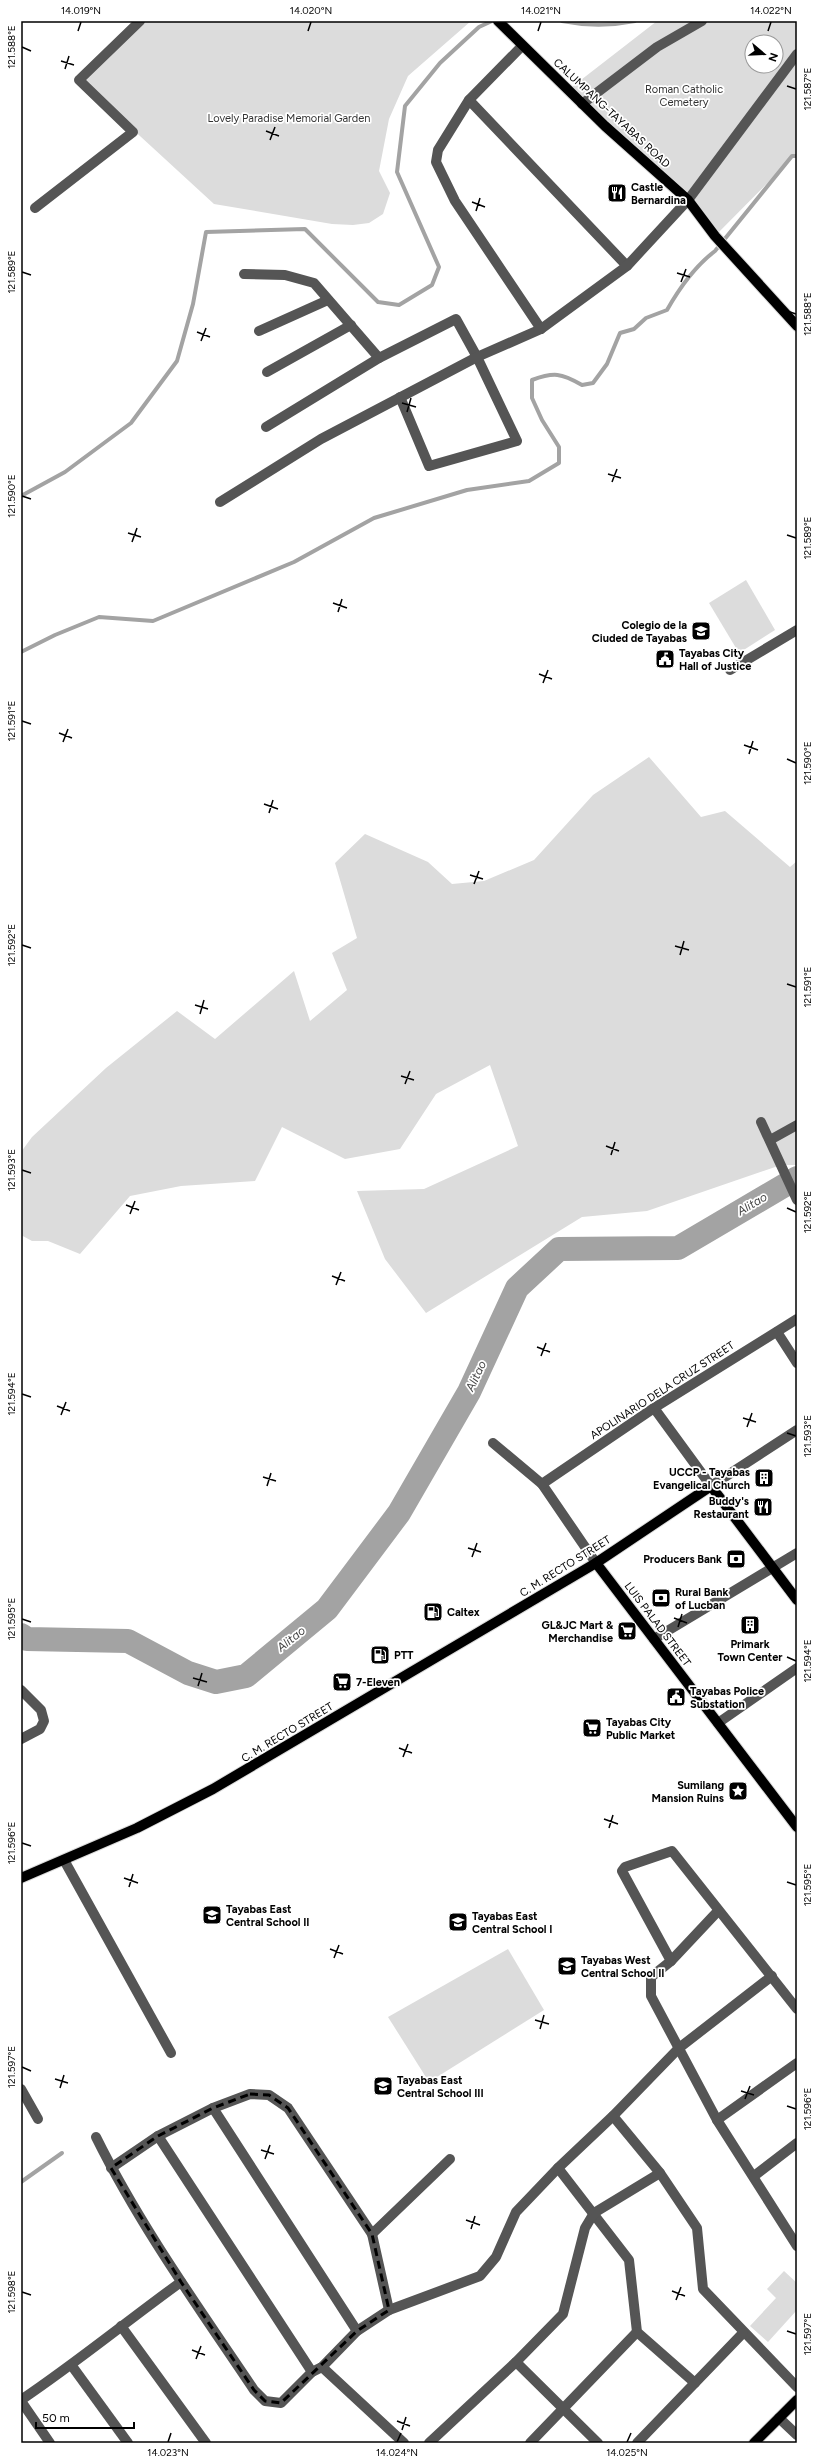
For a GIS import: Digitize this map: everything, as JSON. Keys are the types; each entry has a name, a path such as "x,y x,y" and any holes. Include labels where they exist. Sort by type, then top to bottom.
{"main road":[{"name":"CALUMPANG-TAYABAS ROAD","path":"501,25 582,104 688,200 715,236 797,326"},
{"name":"C. M. RECTO STREET","path":"21,1878 64,1860 213,1789 596,1563 711,1486"},
{"path":"711,1486 797,1600"},
{"name":"LUIS PALAD STREET","path":"596,1563 797,1827"},
{"path":"754,2443 797,2400"}],"street":[{"path":"34,208 133,132 79,80 140,21"},
{"path":"582,104 657,47 702,21"},
{"path":"522,46 469,100 438,150 436,162 455,201 541,329"},
{"path":"220,502 321,439 478,357 541,329 627,266 688,200 797,54"},
{"path":"469,100 627,266"},
{"path":"244,274 286,275 314,283 379,358"},
{"path":"259,331 328,300"},
{"path":"266,427 379,358 456,319 478,357 518,441 429,466 400,397"},
{"path":"267,372 351,325"},
{"path":"730,670 797,630"},
{"path":"761,1122 797,1200"},
{"path":"770,1140 797,1125"},
{"name":"APOLINARIO DELA CRUZ STREET","path":"542,1484 654,1408 797,1319"},
{"path":"777,1332 797,1363"},
{"path":"654,1408 711,1486"},
{"name":"C. M. RECTO STREET","path":"711,1486 797,1430"},
{"name":"LUIS PALAD STREET","path":"494,1443 542,1484 596,1563"},
{"path":"654,1639 797,1553"},
{"path":"718,1723 797,1668"},
{"path":"21,1690 41,1710 44,1721 40,1729 21,1739"},
{"path":"671,1961 622,1875 622,1871 625,1867 672,1852 797,2009"},
{"path":"64,1860 171,2053"},
{"path":"718,1911 671,1961 651,1977 651,1996 717,2120 754,2176 797,2246"},
{"path":"96,2137 111,2168 181,2282 254,2390 265,2401 280,2403 312,2372 322,2367 357,2331 389,2310 480,2276 496,2258 516,2212 558,2168 614,2116 679,2048 772,1976"},
{"path":"717,2120 797,2063"},
{"path":"21,2089 38,2119"},
{"path":"111,2168 158,2136 213,2108 250,2094 270,2095 288,2108 372,2234 389,2310"},
{"path":"213,2108 357,2331"},
{"path":"614,2116 660,2174 697,2228 703,2289 743,2333 797,2387"},
{"path":"158,2136 312,2372"},
{"path":"754,2176 797,2143"},
{"path":"372,2234 450,2159"},
{"path":"558,2168 629,2260 636,2332 695,2383"},
{"path":"429,2443 516,2362 563,2314 585,2228 594,2213 660,2174"},
{"path":"50,2443 21,2400 72,2366 121,2326 181,2282"},
{"path":"121,2326 206,2443"},
{"path":"530,2443 636,2332"},
{"path":"637,2443 743,2333"},
{"path":"516,2362 598,2443"},
{"path":"72,2366 128,2443"},
{"path":"322,2367 404,2443"},
{"path":"779,2418 797,2435"}],"highlighted area":[{"path":"250,2094 269,2095 288,2108 372,2234 389,2310 357,2331 281,2403 265,2401 254,2390 181,2282 111,2168 158,2136 213,2108"}],"green space":[{"name":"Lovely Paradise Memorial Garden","path":"136,21 471,21 408,76 389,119 379,171 390,193 383,214 369,223 353,225 332,224 214,204 79,80"},
{"name":"Roman Catholic Cemetery","path":"657,21 797,21 797,153 715,236 688,200 568,90"},
{"path":"746,580 775,630 739,653 709,603"},
{"path":"649,757 701,817 725,811 790,867 797,861 797,1165 781,1165 647,1211 582,1217 426,1313 385,1259 357,1191 424,1189 518,1146 490,1065 436,1094 400,1149 345,1159 282,1127 255,1181 181,1186 130,1196 80,1254 48,1241 32,1241 21,1235 21,1152 32,1137 106,1068 177,1011 215,1039 294,971 310,1021 347,990 332,953 357,938 335,863 365,834 428,862 452,884 484,881 534,860 593,795"},
{"path":"508,1949 544,2010 429,2082 388,2017"},
{"path":"784,2271 797,2283 797,2310 768,2342 750,2326 776,2298 767,2289"}],"waterway":[{"path":"21,496 65,472 131,423 177,361 193,304 206,232 305,229 378,302 399,305 432,285 439,267 397,172 405,106 440,63 479,27 492,21"},
{"path":"562,21 598,25 635,21"},
{"path":"21,652 55,635 99,617 153,621 294,562 374,518 467,490 529,481 559,463 559,447 542,420 532,398 532,380 557,375 563,376 582,385 593,383 607,364 620,333 634,329 646,318 667,310 682,285 700,264 715,251 792,156 797,156"},
{"name":"Alitao","path":"21,1635 27,1639 128,1641 188,1673 216,1682 246,1676 327,1609 399,1513 469,1392 517,1288 559,1249 678,1248 797,1178"},
{"path":"21,2182 62,2153"}],"place":[{"name":"Castle Bernardina","path":"617,193"},
{"name":"Colegio de la Ciuded de Tayabas","path":"701,631"},
{"name":"Tayabas City Hall of Justice","path":"665,659"},
{"name":"UCCP - Tayabas Evangelical Church","path":"764,1478"},
{"name":"Buddy's Restaurant","path":"763,1507"},
{"name":"Producers Bank","path":"736,1559"},
{"name":"Rural Bank of Lucban","path":"661,1598"},
{"name":"Caltex","path":"433,1612"},
{"name":"Primark Town Center","path":"750,1625"},
{"name":"GL&JC Mart & Merchandise","path":"627,1631"},
{"name":"PTT","path":"380,1655"},
{"name":"7-Eleven","path":"342,1682"},
{"name":"Tayabas Police Substation","path":"676,1697"},
{"name":"Tayabas City Public Market","path":"592,1728"},
{"name":"Sumilang Mansion Ruins","path":"738,1791"},
{"name":"Tayabas East Central School II","path":"212,1915"},
{"name":"Tayabas East Central School I","path":"458,1922"},
{"name":"Tayabas West Central School II","path":"567,1966"},
{"name":"Tayabas East Central School III","path":"383,2086"}]}
